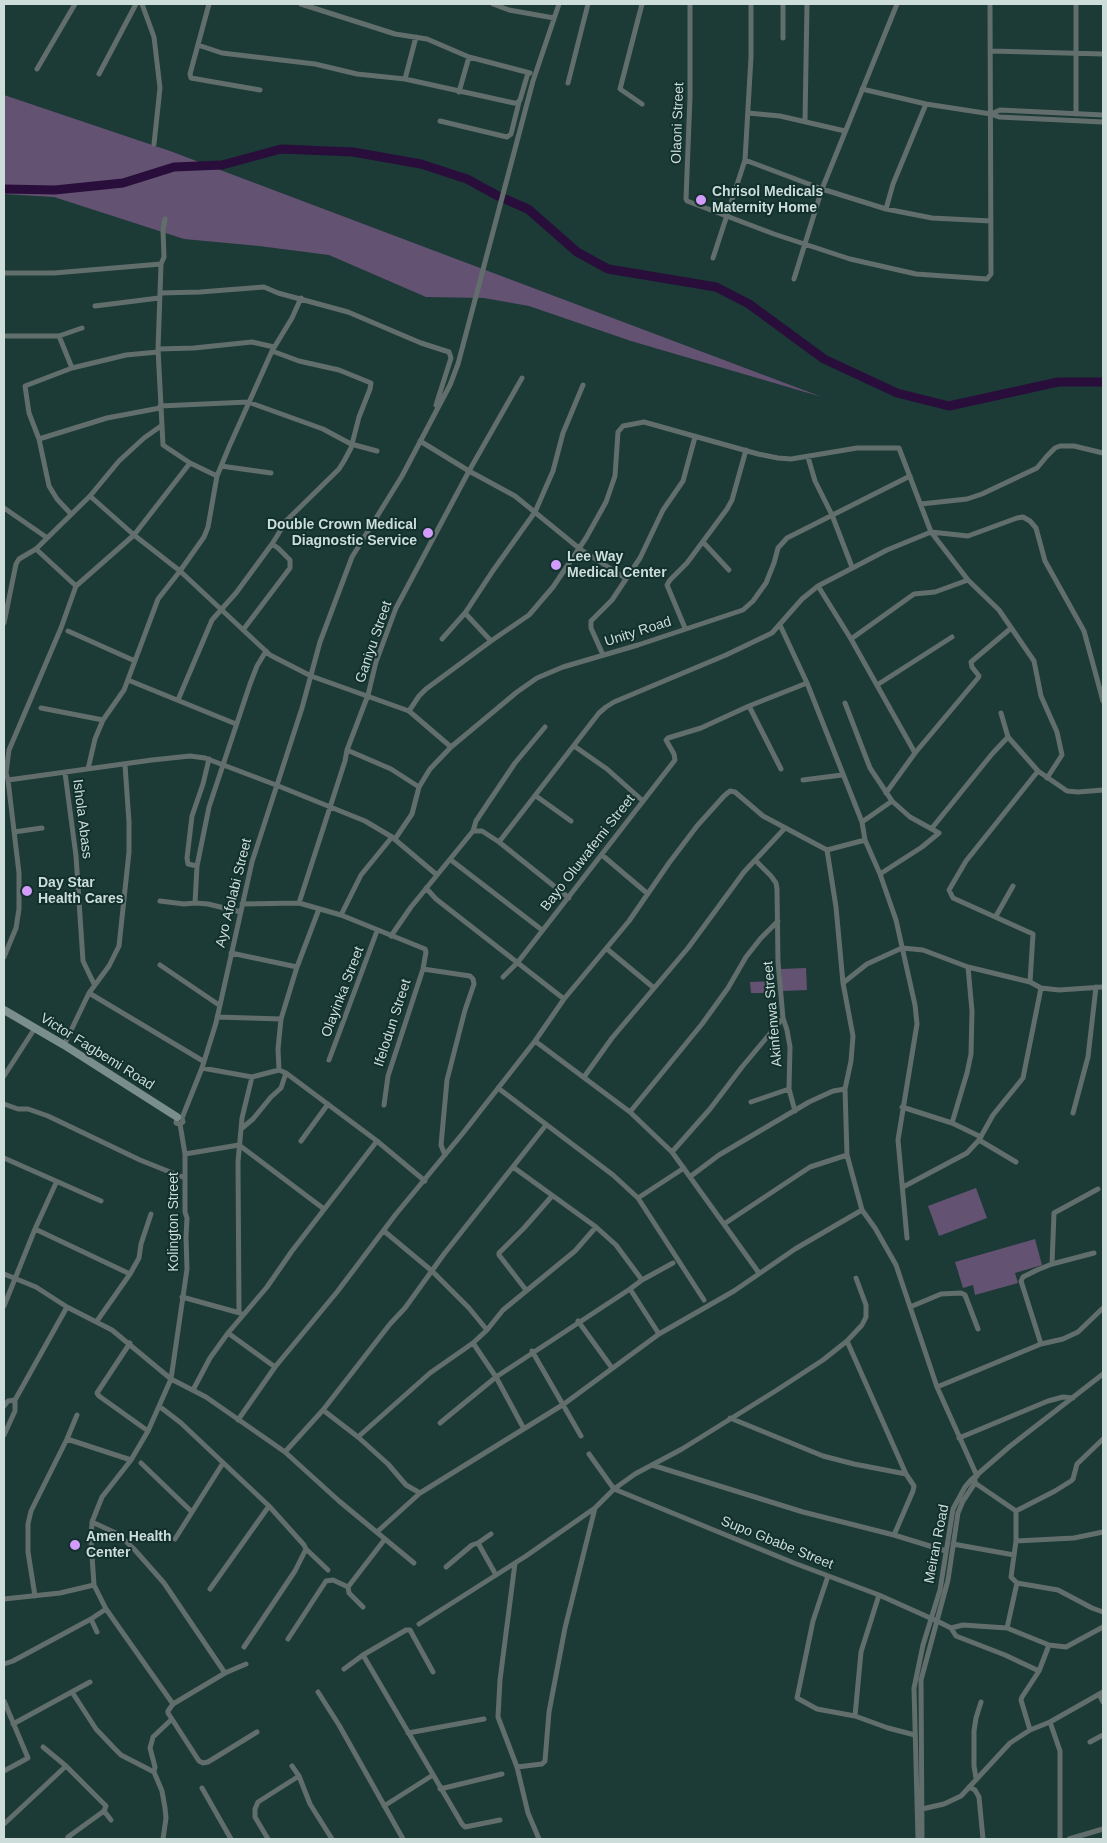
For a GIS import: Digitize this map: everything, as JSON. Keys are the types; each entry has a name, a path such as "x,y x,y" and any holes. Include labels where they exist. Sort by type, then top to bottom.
{"street":[{"path":"37,69 74,4"},
{"path":"99,74 136,4"},
{"path":"142,4 154,37 160,88 154,144"},
{"path":"210,4 190,74 191,78 260,90"},
{"path":"301,4 395,34 434,41 469,57 535,75"},
{"path":"494,4 509,10 554,18"},
{"path":"431,420 458,364 535,75 559,4"},
{"path":"568,83 588,4"},
{"path":"642,4 620,85 623,93 642,104"},
{"name":"Olaoni Street","path":"690,4 690,98 686,199 726,217"},
{"path":"713,258 745,160 750,4"},
{"path":"782,38 783,4"},
{"path":"805,121 807,4"},
{"path":"794,279 822,190 897,4"},
{"path":"726,217 850,259 916,274 987,279 991,274 992,114 990,4"},
{"path":"1076,4 1076,114"},
{"path":"405,79 416,37"},
{"path":"198,45 222,53 315,64 357,74 405,79 459,92 514,103 519,102"},
{"path":"991,50 1103,54"},
{"path":"459,92 469,57"},
{"path":"440,122 500,137 507,137 510,134 528,73"},
{"path":"862,89 926,104 992,114 1000,117 1103,122"},
{"path":"886,209 893,184 926,104"},
{"path":"992,114 1000,110 1103,115"},
{"path":"748,113 780,116 845,131"},
{"path":"745,160 822,190 886,209 932,218 990,221"},
{"path":"165,219 163,230 164,257 160,264 158,350 163,445 190,463 217,476"},
{"path":"4,274 54,273 160,264"},
{"path":"94,306 159,296 264,287 278,293 348,312 421,343 449,352 451,358 431,420"},
{"path":"88,769 95,739 103,720 121,696 158,599 204,537 208,527 217,476 221,466 273,349 292,318 301,298"},
{"path":"4,336 59,336 82,328"},
{"path":"59,336 72,368"},
{"path":"71,514 57,499 49,486 39,439 29,413 25,386 72,368 126,355 158,350 252,342 299,361 338,370 371,383 348,454 339,469 287,520 272,544 222,610 212,620 178,700"},
{"name":"Ganiyu Street","path":"299,904 347,750 368,695 376,662 396,608 469,471 522,378"},
{"path":"442,638 465,613 535,512 553,471 563,433 583,385"},
{"path":"39,439 107,418 160,407 248,402 323,428 351,444 377,451"},
{"name":"Ayo Afolabi Street","path":"180,1120 202,1068 218,1018 219,1004 252,862 320,642 352,557 402,476 431,420"},
{"path":"409,710 426,689 491,641 529,616 553,587 580,549 606,502 615,476 618,432 623,426 644,422 778,458 808,457 857,448 899,448 931,532 968,580 999,610 1010,629 1034,661 1041,696 1057,732 1062,755 1047,778"},
{"path":"4,623 16,564 19,559 36,549 46,537 90,496 118,461 161,426"},
{"path":"603,655 590,624 612,600 640,558 663,510 683,481 695,437"},
{"path":"420,441 515,496 580,549 625,578"},
{"path":"921,504 967,499 990,490 1037,468 1046,456 1060,446 1074,446 1103,453"},
{"path":"685,628 666,585 687,563 732,500 746,450"},
{"path":"808,457 815,481 832,515 852,567"},
{"path":"4,957 6,944 16,928 19,909 19,873 6,774 9,750 61,628 76,586 134,535 190,463"},
{"path":"221,466 272,473"},
{"name":"Unity Road","path":"341,915 361,875 412,814 419,787 430,769 451,747 517,692 537,678 563,667 724,616 749,605 766,582 778,548 787,538 910,476"},
{"path":"90,496 134,535 180,571 266,651 311,676 409,710 451,747"},
{"path":"4,508 46,537"},
{"path":"499,842 599,713 614,702 726,655 772,633 802,599 818,586 887,550 931,532 968,536 1017,518 1023,517 1030,521 1036,528 1045,561 1084,631 1103,701"},
{"path":"702,542 729,570"},
{"path":"243,630 290,568 290,560 272,544"},
{"path":"36,549 76,586"},
{"path":"851,638 914,594 935,592 968,580"},
{"path":"818,586 851,638 915,753"},
{"path":"465,613 491,641"},
{"path":"780,625 807,684 862,822 865,840 880,874 896,920 915,1005 917,1024 898,1140 907,1238"},
{"path":"886,793 915,753 978,678 979,676 972,667 971,662 1010,629"},
{"path":"68,632 135,661"},
{"path":"877,685 952,637"},
{"path":"195,903 197,866 209,807 253,675 266,651"},
{"path":"128,680 236,724"},
{"path":"781,769 749,706 807,684"},
{"path":"845,703 870,768 886,793 910,817 938,831 938,834 922,847 880,874"},
{"name":"Bayo Oluwafemi Street","path":"503,977 518,962 569,898 675,760 674,754 666,740 672,736 701,728 749,706"},
{"path":"41,708 103,720"},
{"path":"1001,713 1008,737 1038,771 1047,778 1067,791 1103,790"},
{"path":"242,904 299,904 341,915 391,936 426,888 473,831 476,821 515,763 545,727"},
{"path":"932,828 1008,737"},
{"path":"574,746 607,770 643,801"},
{"path":"347,750 391,769 419,787"},
{"path":"8,780 190,756 209,758 365,821 393,838 437,874"},
{"path":"197,866 188,864 187,858 192,816 203,784 209,758"},
{"path":"64,1045 94,984 101,978 120,946 129,844 124,765"},
{"path":"1030,982 1033,934 953,898 949,890 966,861 1038,771"},
{"name":"Ishola Abass","path":"65,773 76,856 83,961 94,984"},
{"path":"803,780 842,775"},
{"path":"238,1420 275,1367 338,1292 535,1041 564,999 606,950 697,826 724,796 734,792 763,816 827,850 865,840"},
{"path":"536,796 571,821"},
{"path":"862,822 892,801"},
{"path":"14,832 42,828"},
{"path":"584,1077 612,1038 688,948 744,872 756,862 785,828"},
{"path":"473,831 482,830 569,898"},
{"path":"827,850 836,907 843,983 854,1036 852,1061 845,1090 847,1155 862,1210 875,1228 896,1265 937,1387 976,1479 1016,1511"},
{"path":"602,855 648,894"},
{"path":"451,860 542,930"},
{"name":"Akinfenwa Street","path":"756,862 776,883 778,962 782,1018 787,1030 790,1048 789,1089 795,1111"},
{"path":"996,916 1013,886"},
{"path":"426,888 436,899 564,999"},
{"path":"160,901 184,904 195,903 241,912"},
{"path":"279,1070 280,1019 319,909"},
{"path":"630,1112 702,1024 728,988 746,957 778,920"},
{"name":"Olayinka Street","path":"329,1060 377,931"},
{"name":"Ifelodun Street","path":"384,1106 388,1076 423,970 426,952 425,949 391,936"},
{"path":"843,983 868,964 902,948 924,950 968,967 1030,982 1041,988 1059,990 1103,988"},
{"path":"606,950 654,988"},
{"path":"231,953 297,967"},
{"path":"160,964 219,1004"},
{"path":"952,1123 971,1054 972,1011 968,967"},
{"path":"423,970 470,976 474,984 465,1010 448,1075 441,1145 445,1155"},
{"path":"1073,1113 1088,1056 1096,987"},
{"path":"903,1187 961,1158 980,1138 993,1116 1023,1078 1041,988"},
{"path":"89,993 203,1061"},
{"name":"Victor Fagbemi Road","path":"4,1010 64,1045 180,1120"},
{"path":"218,1018 280,1019"},
{"path":"672,1152 710,1110 782,1018"},
{"path":"4,1076 35,1028"},
{"path":"535,1041 630,1112 672,1152 759,1273"},
{"path":"202,1068 252,1077 279,1070 286,1073 377,1141 425,1181"},
{"path":"241,1129 281,1088 286,1073"},
{"path":"241,1313 238,1162 241,1129 252,1077"},
{"path":"498,1088 613,1175 638,1198 704,1300"},
{"path":"751,1102 789,1089"},
{"path":"691,1176 719,1155 823,1095 845,1090"},
{"path":"4,1104 48,1116 140,1160 185,1178"},
{"path":"301,1141 328,1104"},
{"path":"902,1107 952,1123 980,1138 1016,1162"},
{"name":"Kolington Street","path":"92,1522 102,1497 130,1460 148,1431 171,1379 187,1269 186,1237 188,1218 185,1212 185,1154 180,1120"},
{"path":"285,1452 323,1410 390,1324 406,1308 432,1271 546,1125"},
{"path":"193,1390 210,1358 241,1313 268,1287 324,1209 377,1141"},
{"path":"185,1154 239,1145 324,1209"},
{"path":"724,1224 810,1167 847,1155"},
{"path":"4,1158 101,1201"},
{"path":"513,1168 596,1227 616,1245 642,1280"},
{"path":"638,1198 684,1168"},
{"path":"4,1306 34,1229 56,1182"},
{"path":"1052,1264 1054,1213 1098,1189"},
{"path":"526,1290 499,1253 552,1196"},
{"path":"377,1532 420,1493 564,1404 658,1334 734,1291 795,1250 862,1210"},
{"path":"97,1321 139,1258 141,1244 151,1214"},
{"path":"358,1437 430,1373 473,1343 488,1330 502,1310 575,1251 596,1227"},
{"path":"34,1229 130,1274"},
{"path":"384,1231 432,1271 470,1308 488,1330"},
{"path":"1042,1344 1021,1281 1024,1277 1052,1264 1094,1253"},
{"path":"440,1423 496,1376 532,1351 642,1280 673,1263"},
{"path":"4,1274 36,1287 67,1307 97,1321 130,1344 171,1379 216,1404 285,1452 414,1563"},
{"path":"419,1624 515,1563 595,1508 614,1489 635,1474 682,1449 823,1360 847,1341 862,1325 866,1317 866,1305 856,1278"},
{"path":"630,1289 658,1334"},
{"path":"910,1307 941,1294 961,1293 965,1295 978,1329"},
{"path":"182,1298 241,1313"},
{"path":"4,1435 15,1411 15,1400 67,1307"},
{"path":"937,1387 1042,1344 1063,1339 1078,1332 1103,1308"},
{"path":"578,1321 612,1368"},
{"path":"228,1334 275,1367"},
{"path":"847,1341 906,1474 914,1486 914,1491 894,1535"},
{"path":"473,1343 496,1376 524,1428"},
{"path":"130,1344 98,1393 99,1396 148,1431"},
{"path":"532,1351 581,1436"},
{"path":"976,1479 1008,1447 1103,1374"},
{"path":"958,1438 1048,1401 1063,1397 1073,1398"},
{"path":"4,1406 8,1401 15,1400"},
{"path":"159,1406 181,1423 269,1506 306,1549 328,1570"},
{"path":"323,1410 358,1437 388,1464 406,1484 420,1493"},
{"path":"35,1596 28,1552 28,1524 31,1511 67,1439 76,1415"},
{"path":"730,1418 823,1456 906,1474"},
{"path":"67,1439 130,1460"},
{"path":"1016,1511 1055,1491 1073,1479 1077,1464 1103,1439"},
{"path":"589,1454 614,1489"},
{"path":"141,1463 192,1512"},
{"path":"175,1539 224,1463"},
{"path":"652,1465 809,1514 894,1535 946,1551"},
{"name":"Meiran Road","path":"918,1839 914,1698 916,1675 948,1580 958,1513 963,1500 976,1479"},
{"name":"Meiran Road","path":"922,1839 921,1680 940,1590 953,1509 965,1487 976,1479"},
{"name":"Supo Gbabe Street","path":"614,1489 879,1595 951,1628 956,1636 1005,1655 1039,1671"},
{"path":"210,1589 269,1506"},
{"path":"517,1767 545,1762 548,1721 554,1684 577,1578 595,1508"},
{"path":"1016,1511 1016,1541 1011,1577 1017,1583 1058,1590 1103,1612"},
{"path":"173,1704 106,1609 94,1585 91,1541 92,1522 118,1534 164,1583 225,1673"},
{"path":"1016,1541 1074,1538 1103,1532"},
{"path":"446,1567 472,1545 491,1534"},
{"path":"362,1607 349,1593 348,1587 385,1539"},
{"path":"478,1543 496,1575"},
{"path":"953,1544 1014,1554"},
{"path":"244,1647 295,1571 306,1549"},
{"path":"515,1563 504,1644 498,1717 517,1767 528,1813 539,1839"},
{"path":"828,1576 813,1621 796,1698 809,1706 824,1711 855,1716 915,1735"},
{"path":"288,1639 326,1581 333,1580 348,1587"},
{"path":"1007,1628 1017,1583"},
{"path":"4,1599 60,1593 94,1585"},
{"path":"855,1716 862,1652 879,1595"},
{"path":"4,1664 13,1661 106,1609"},
{"path":"90,1619 97,1632"},
{"path":"951,1628 963,1625 1007,1628 1049,1645 1069,1646 1103,1627"},
{"path":"344,1669 406,1630 410,1630 432,1672"},
{"path":"1030,1730 1021,1703 1022,1696 1039,1671 1049,1645"},
{"path":"364,1655 462,1824 465,1827 500,1820"},
{"path":"246,1664 225,1673 173,1704 168,1710 199,1761 203,1763 208,1762 257,1732"},
{"path":"13,1724 90,1682"},
{"path":"72,1692 96,1729 120,1755 154,1772"},
{"path":"318,1692 339,1725 403,1839"},
{"path":"922,1809 951,1802 961,1796 1010,1742 1030,1730 1050,1722 1101,1693 1103,1702"},
{"path":"4,1701 28,1758 4,1771"},
{"path":"976,1778 974,1731 981,1702"},
{"path":"163,1839 166,1818 165,1808 162,1792 154,1772 155,1767 150,1748 153,1737 172,1719"},
{"path":"408,1733 484,1720"},
{"path":"1050,1722 1060,1752 1060,1839"},
{"path":"1090,1742 1103,1735"},
{"path":"43,1746 106,1806 104,1811 68,1839"},
{"path":"4,1824 66,1766"},
{"path":"292,1766 299,1776 310,1804 332,1839"},
{"path":"440,1789 502,1774"},
{"path":"384,1806 433,1775"},
{"path":"268,1839 255,1817 255,1808 258,1802 299,1776"},
{"path":"969,1787 975,1790 979,1797 983,1839"},
{"path":"202,1788 231,1839"},
{"path":"104,1811 111,1820"},
{"path":"1069,1839 1103,1830"}],"shaded area":[{"path":"4,95 170,151 822,397 631,341 529,306 484,298 426,297 329,255 184,239 54,197 4,194"},
{"path":"806,968 807,990 782,991 781,969"},
{"path":"775,981 775,993 751,993 750,982"},
{"path":"976,1188 987,1218 939,1236 928,1206"},
{"path":"1035,1239 1042,1265 1015,1273 1018,1283 975,1295 973,1285 963,1288 955,1262"}],"waterway":[{"path":"4,189 55,190 123,183 174,167 222,165 281,149 353,152 421,164 467,179 498,196"},
{"path":"505,199 528,209 577,252 608,269 716,287 749,304 824,359 897,393 949,406 1058,382 1103,382"}],"place":[{"name":"Chrisol Medicals Maternity Home","path":"701,200"},
{"name":"Double Crown Medical Diagnostic Service","path":"428,533"},
{"name":"Lee Way Medical Center","path":"556,565"},
{"name":"Day Star Health Cares","path":"27,891"},
{"name":"Amen Health Center","path":"75,1545"}]}
